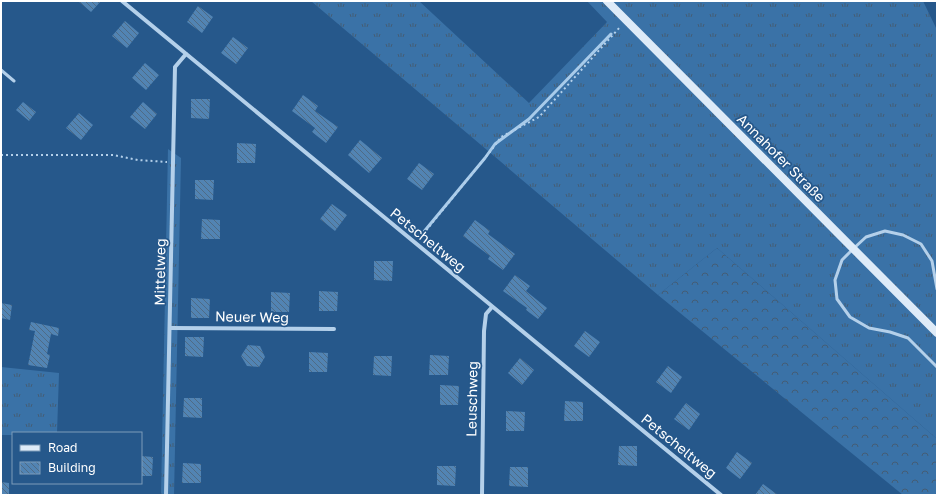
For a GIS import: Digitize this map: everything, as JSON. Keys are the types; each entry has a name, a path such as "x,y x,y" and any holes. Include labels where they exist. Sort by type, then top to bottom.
{"street":[{"name":"Petscheltweg","path":"122,1 721,495"},
{"name":"Annahofer Straße","path":"608,1 937,333"},
{"name":"Mittelweg","path":"166,495 175,67 186,54"},
{"name":"Leuschweg","path":"482,495 484,331 486,314 492,307"},
{"name":"Neuer Weg","path":"170,328 334,329"}],"lane":[{"path":"1,70 14,81"},
{"path":"937,289 932,261 921,244 904,235 885,231 866,237 853,249 842,260 835,280 837,299 850,317 869,328 890,332 908,338 937,367"}],"path":[{"path":"415,243 501,137 539,117 627,20"},
{"path":"1,154 113,155 138,160 173,163"}],"green space":[{"path":"311,1 419,1 529,103 607,22 587,1 923,1 937,30 937,439 717,248 658,295"},
{"path":"168,149 181,158 174,495 161,495"},
{"path":"717,248 937,439 937,495 903,495 658,295"},
{"path":"1,367 59,373 57,432 12,432 12,435 1,435"}],"building":[{"path":"78,1 101,1 91,12"},
{"path":"198,6 213,17 202,33 187,22"},
{"path":"125,21 139,33 127,48 112,36"},
{"path":"233,37 248,48 236,64 221,53"},
{"path":"145,63 159,75 146,90 132,78"},
{"path":"303,95 318,106 315,111 338,127 326,143 312,132 315,128 292,111"},
{"path":"191,99 210,99 209,119 191,118"},
{"path":"23,102 36,112 29,121 16,110"},
{"path":"143,102 157,114 145,129 130,117"},
{"path":"79,113 93,125 81,140 66,128"},
{"path":"360,140 382,158 369,173 348,155"},
{"path":"237,143 256,144 255,163 237,163"},
{"path":"419,163 434,174 422,190 407,179"},
{"path":"195,180 214,180 213,200 195,199"},
{"path":"332,204 347,215 335,231 320,219"},
{"path":"202,219 220,220 220,239 201,239"},
{"path":"475,220 490,231 488,234 515,254 503,270 488,259 490,256 463,236"},
{"path":"374,261 393,261 392,281 374,280"},
{"path":"515,275 530,286 526,291 547,308 538,319 526,310 527,308 503,291"},
{"path":"319,291 338,292 337,311 319,311"},
{"path":"271,292 290,293 289,312 271,312"},
{"path":"191,298 210,299 209,318 191,318"},
{"path":"1,303 12,305 10,320 1,318"},
{"path":"31,322 59,328 58,336 51,334 47,354 50,355 47,368 28,365 35,331 29,330"},
{"path":"585,331 600,342 589,357 574,346"},
{"path":"185,337 204,337 203,357 185,356"},
{"path":"248,345 260,346 265,357 259,367 247,366 241,356"},
{"path":"309,352 328,353 327,372 309,372"},
{"path":"430,355 449,356 448,375 429,375"},
{"path":"374,356 392,356 391,376 373,375"},
{"path":"520,358 534,370 522,385 508,373"},
{"path":"668,366 682,377 671,393 656,382"},
{"path":"440,385 459,386 458,405 440,405"},
{"path":"184,398 202,398 202,418 183,417"},
{"path":"565,401 583,402 583,421 564,421"},
{"path":"686,403 700,414 689,430 674,419"},
{"path":"506,411 525,412 524,431 506,431"},
{"path":"619,446 637,446 637,466 618,465"},
{"path":"737,452 752,463 740,479 726,468"},
{"path":"142,456 153,457 152,476 142,476"},
{"path":"183,463 201,464 201,483 182,483"},
{"path":"437,466 456,466 455,486 437,485"},
{"path":"510,467 528,467 528,487 509,486"},
{"path":"1,482 9,483 9,495 1,495"},
{"path":"763,484 778,495 755,495"}],"waterway":[{"path":"422,234 495,144 529,119 611,34"}]}
